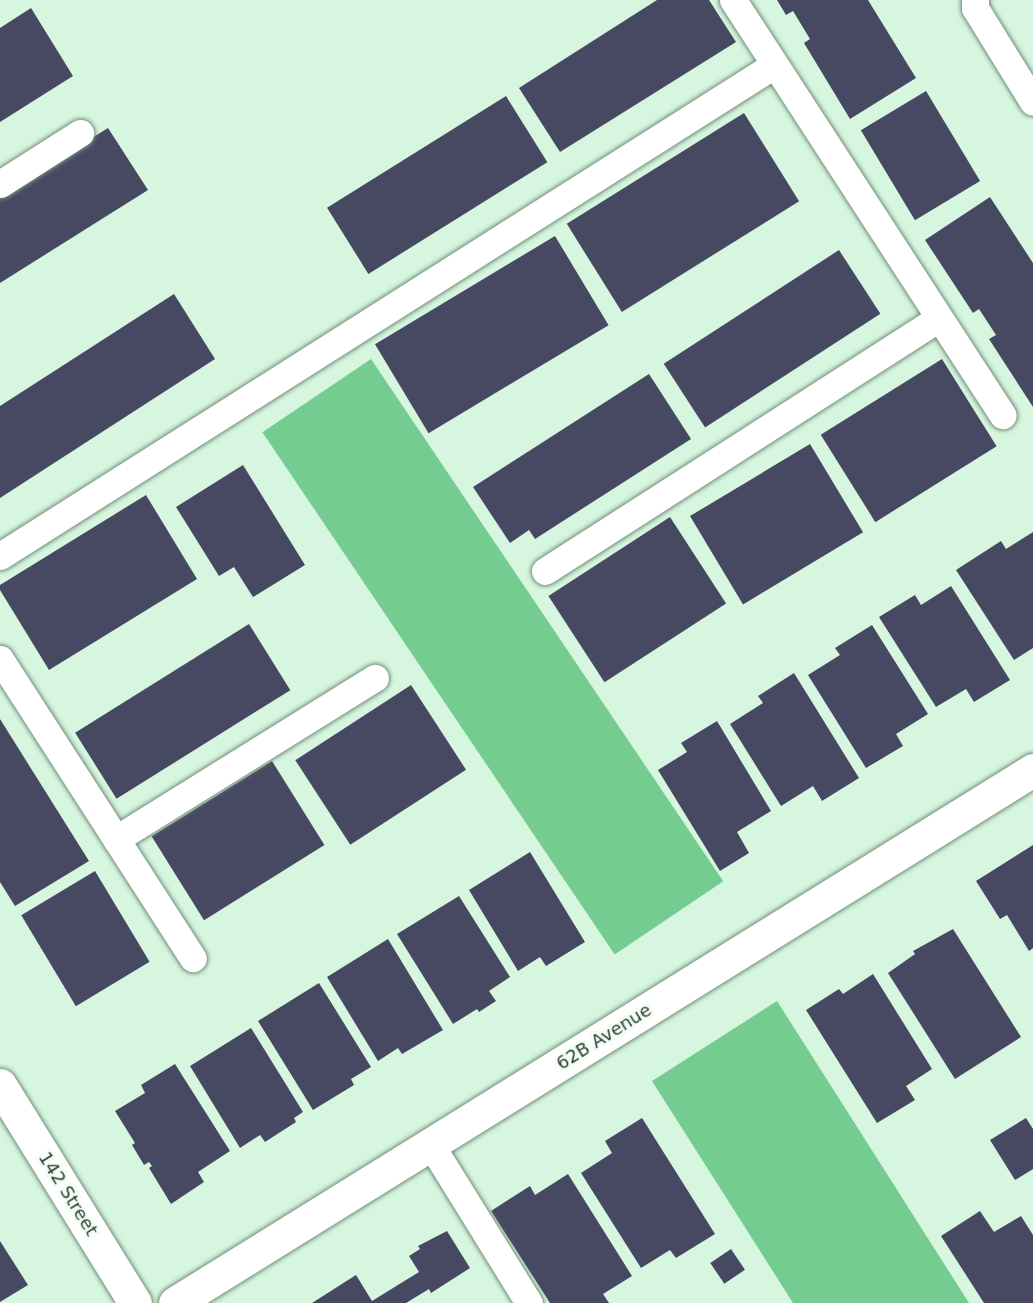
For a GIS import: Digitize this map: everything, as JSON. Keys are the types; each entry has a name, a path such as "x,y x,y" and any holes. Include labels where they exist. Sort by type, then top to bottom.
{"street":[{"name":"62B Avenue","path":"176,1303 1033,770"},
{"name":"142 Street","path":"0,1085 135,1303"}],"lane":[{"path":"733,0 1002,415"},
{"path":"975,0 975,8 1033,102"},
{"path":"0,556 774,65"},
{"path":"0,184 80,133"},
{"path":"545,571 939,318"},
{"path":"0,659 193,958"},
{"path":"116,839 375,678"},
{"path":"431,1145 529,1303"}],"green space":[{"path":"371,359 723,881 615,955 262,432"},
{"path":"777,1001 969,1303 793,1303 652,1081"}],"building":[{"path":"657,0 709,0 736,42 560,152 519,88"},
{"path":"777,0 868,0 916,78 850,119 804,43 810,39 793,11 786,15"},
{"path":"31,8 73,76 0,122 0,28"},
{"path":"926,91 980,181 915,220 861,130"},
{"path":"506,96 547,162 368,274 327,208"},
{"path":"744,113 799,201 622,312 567,224"},
{"path":"108,128 148,190 0,283 0,195"},
{"path":"990,197 1033,263 1033,407 989,339 996,335 979,309 973,313 925,240"},
{"path":"555,236 609,325 429,433 375,344"},
{"path":"839,250 880,314 705,428 664,364"},
{"path":"174,294 215,359 0,498 0,406"},
{"path":"942,359 997,446 875,522 821,435"},
{"path":"649,374 691,439 535,539 529,530 510,543 473,487"},
{"path":"810,444 863,532 743,604 690,516"},
{"path":"243,465 305,565 253,597 234,567 219,576 176,507"},
{"path":"146,495 197,579 49,670 0,590 0,585"},
{"path":"670,517 726,603 604,682 548,596"},
{"path":"1033,532 1033,648 1014,660 956,570 1001,541 1006,549"},
{"path":"951,586 1010,680 974,702 966,689 936,707 879,617 915,595 921,605"},
{"path":"249,624 290,690 116,799 75,733"},
{"path":"872,625 928,714 896,734 903,746 866,768 808,675 840,655 835,648"},
{"path":"794,673 859,778 822,801 813,786 781,806 730,724 763,703 758,696"},
{"path":"411,685 466,770 350,845 295,760"},
{"path":"0,719 89,861 15,906 0,882"},
{"path":"717,721 771,811 737,832 749,853 720,871 658,770 687,752 681,743"},
{"path":"272,761 324,845 204,920 152,836"},
{"path":"1033,845 1033,948 1029,951 1007,915 1000,919 976,881"},
{"path":"530,852 585,942 546,966 540,957 518,971 469,890"},
{"path":"95,871 150,962 76,1006 21,915"},
{"path":"459,896 510,977 489,991 496,1001 479,1012 477,1009 453,1024 397,934"},
{"path":"953,929 1021,1037 955,1079 888,973 915,954 913,951"},
{"path":"388,939 443,1030 402,1054 398,1048 378,1061 327,977"},
{"path":"873,974 932,1069 906,1086 915,1100 877,1123 806,1010 839,989 843,994"},
{"path":"319,983 371,1067 351,1079 354,1085 313,1110 258,1021"},
{"path":"251,1028 303,1112 294,1118 296,1122 265,1142 260,1135 240,1148 190,1066"},
{"path":"175,1064 230,1151 198,1172 204,1182 171,1204 149,1168 152,1166 149,1162 144,1165 132,1145 135,1143 115,1111 145,1093 141,1085"},
{"path":"642,1118 715,1234 676,1258 670,1250 641,1268 581,1173 612,1153 605,1141"},
{"path":"1026,1118 1033,1129 1033,1169 1015,1180 990,1140"},
{"path":"568,1174 632,1276 603,1294 609,1303 550,1303 491,1211 530,1186 535,1195"},
{"path":"980,1211 994,1232 1021,1216 1033,1235 1033,1303 984,1303 941,1236"},
{"path":"447,1231 470,1268 431,1293 429,1289 406,1303 312,1303 356,1275 372,1301 419,1272 409,1256 420,1249 418,1246"},
{"path":"0,1241 28,1285 0,1302"},
{"path":"731,1249 745,1270 724,1284 710,1263"}]}
